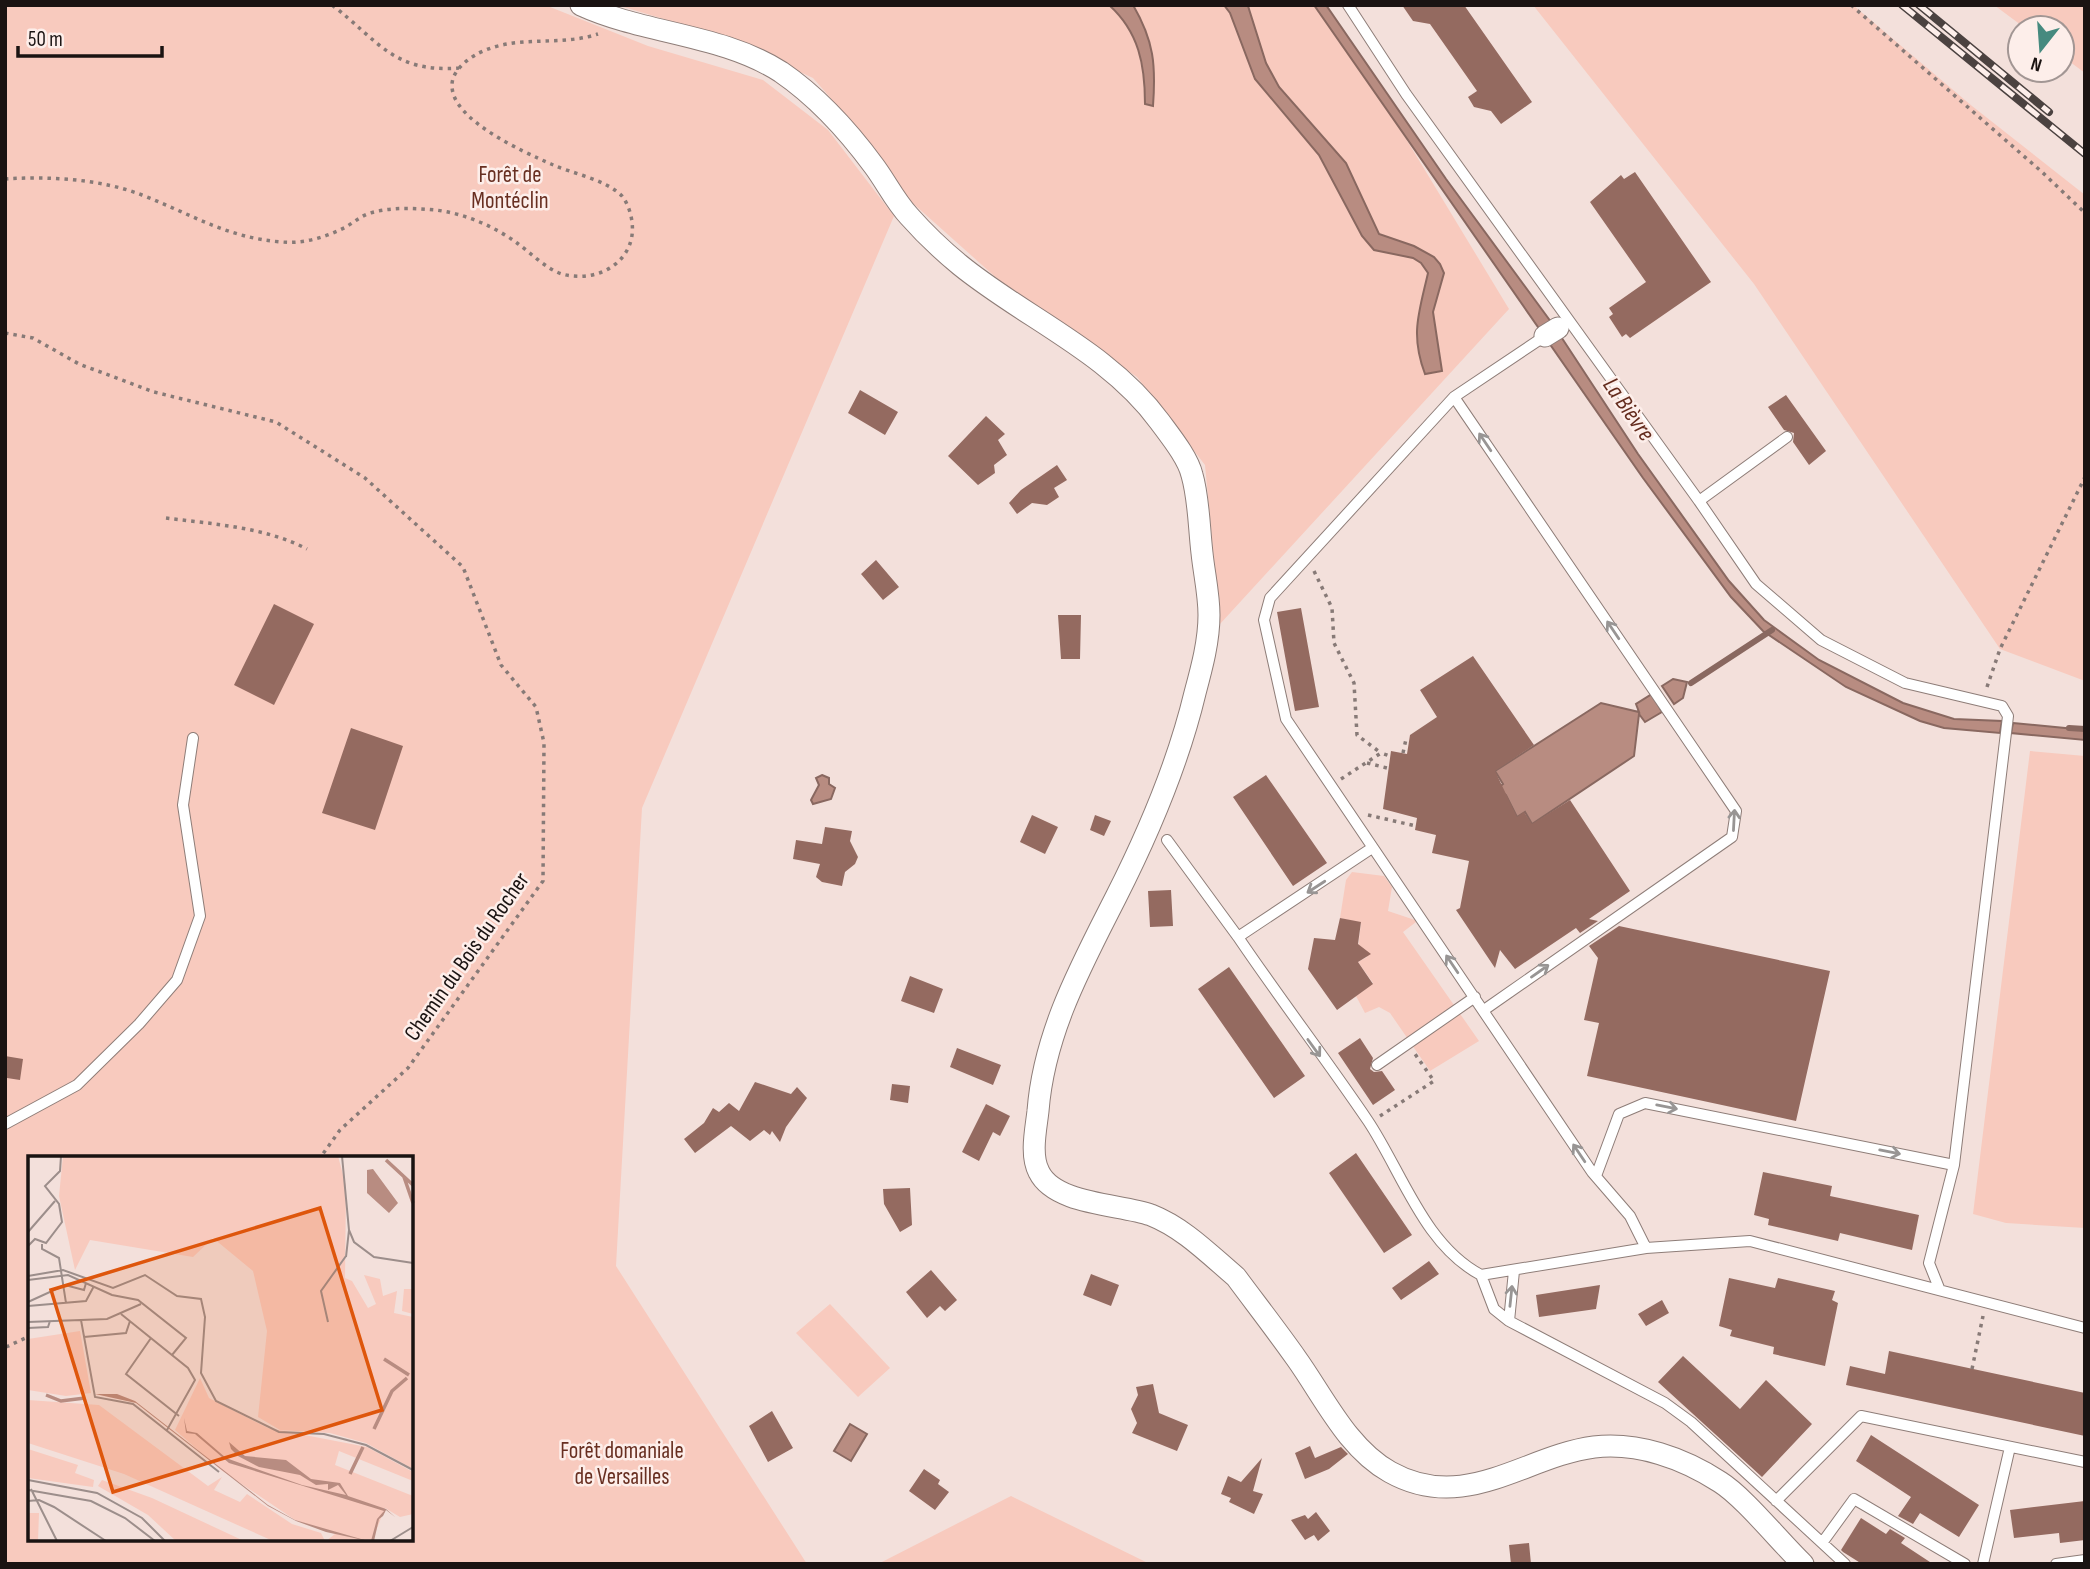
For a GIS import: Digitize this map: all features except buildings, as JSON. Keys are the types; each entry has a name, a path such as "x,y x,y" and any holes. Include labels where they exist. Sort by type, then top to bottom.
{"street":[{"path":"581,5 615,21 715,45 778,70 812,96 871,162 907,215 959,264 1020,309 1053,327 1136,393 1160,422 1192,472 1209,615 1206,652 1187,727 1166,789 1116,897 1075,976 1052,1041 1040,1086 1035,1147 1036,1168 1043,1179 1063,1192 1093,1202 1148,1214 1175,1227 1210,1255 1236,1278 1356,1445 1389,1472 1413,1482 1440,1487 1497,1480 1591,1447 1620,1446 1647,1450 1684,1462 1722,1483 1803,1564"}],"lane":[{"path":"1348,5 1557,329 1699,501 1756,584 1821,640 1905,683 2003,705 2008,716 1954,1165 1929,1263 1939,1288"},
{"path":"1557,329 1454,397 1270,598 1264,620 1286,719 1595,1176 1630,1216 1646,1248"},
{"path":"1454,397 1736,811 1732,837 1484,1010"},
{"path":"1699,501 1787,437"},
{"path":"5,1124 77,1085 139,1024 177,980 200,916 183,805 193,738"},
{"path":"1167,840 1369,1123 1432,1230 1454,1255 1481,1275 1494,1309 1508,1321 1665,1403 1691,1422 1845,1564"},
{"path":"1238,937 1372,848"},
{"path":"1377,1065 1475,997"},
{"path":"1595,1176 1619,1114 1645,1103 1954,1165"},
{"path":"1481,1275 1646,1248 1750,1241 2085,1328"},
{"path":"1508,1321 1514,1271"},
{"path":"1776,1501 1861,1416 2085,1462"},
{"path":"1983,1564 2010,1447"},
{"path":"1822,1543 1854,1499 1965,1564"},
{"path":"2056,1564 2085,1560"}],"path":[{"path":"332,5 370,40 397,58 414,66 433,70 459,68"},
{"path":"1851,5 2085,212"},
{"path":"5,179 75,181 138,193 220,230 286,242 331,234 366,214 387,209 439,210 492,228 561,273 593,275 609,271 629,249 632,237 629,209 622,196 607,186 525,152 476,124 463,112 452,89 453,79 459,68 480,52 501,45 594,35 607,30 615,21"},
{"name":"Chemin du Bois du Rocher","path":"5,333 33,338 79,364 153,392 210,408 262,417 330,454 391,499 463,567 501,665 536,707 544,743 545,765 543,881 408,1068 340,1130 321,1156"},
{"path":"1983,699 2000,649 2085,477"},
{"path":"166,518 234,527 295,542 307,549"},
{"path":"1310,555 1318,582 1332,608 1334,643 1354,683 1357,735 1381,753 1390,756"},
{"path":"1403,753 1406,739"},
{"path":"1331,786 1381,753"},
{"path":"1367,763 1387,768"},
{"path":"1366,814 1416,826"},
{"path":"1369,1123 1434,1081 1408,1043"},
{"path":"1972,1369 1982,1317"},
{"path":"5,1347 28,1337"}],"green space":[{"path":"5,5 545,5 648,46 763,80 828,130 894,216 642,808 616,1266 807,1564 5,1564"},
{"path":"617,5 1325,5 1509,309 1220,624 1205,465 1137,377 1001,282 907,198 849,119 813,78 724,37"},
{"path":"1533,5 1853,5 1972,106 2085,195 2085,681 2000,649 1754,284"},
{"path":"1994,5 2085,5 2085,73 2076,66 2076,14 2006,14"},
{"path":"2030,751 2085,756 2085,1228 2006,1223 1973,1214"},
{"path":"1352,872 1384,876 1392,887 1388,911 1415,920 1416,922 1403,932 1479,1041 1430,1071 1390,1013 1379,1007 1365,1013 1356,996 1373,983 1358,962 1367,957 1367,951 1358,948 1361,923 1340,918 1346,880"},
{"path":"830,1304 890,1368 858,1397 796,1333"},
{"path":"1011,1496 1150,1564 878,1564"}],"shaded area":[{"path":"1109,5 1133,5 1140,18 1154,66 1153,106 1145,104 1142,63 1134,38"},
{"path":"1224,5 1248,6 1266,63 1279,87 1346,163 1379,234 1414,246 1434,257 1440,264 1444,273 1433,312 1442,371 1425,374 1418,347 1418,323 1428,273 1421,263 1413,258 1374,250 1362,236 1319,155 1255,79 1230,13"},
{"path":"1314,5 1326,5 1446,179 1554,326 1638,454 1729,581 1764,620 1819,660 1903,703 1954,719 2002,721 2000,733 1944,728 1920,721 1846,687 1763,631 1731,597 1643,478"},
{"path":"1673,679 1687,682 1683,698 1674,704 1662,686"},
{"path":"1652,694 1662,712 1645,722 1639,714 1634,756 1532,824 1525,812 1517,817 1506,795 1498,788 1503,784 1495,771 1601,703 1639,712 1636,704"},
{"path":"2013,723 2085,730 2085,740 2011,733"},
{"path":"822,775 829,778 829,784 835,788 831,799 813,804 811,800 819,785 816,778"},
{"path":"850,1424 867,1434 851,1461 834,1451"}],"waterway":[{"path":"1691,683 1772,630"},
{"name":"La Bièvre","path":"2069,728 2085,729"}],"railway":[{"path":"1902,5 2085,154"},
{"path":"1919,5 2049,112"}],"park label":[{"name":"Forêt de Montéclin","path":"510,187"},
{"name":"Forêt domaniale de Versailles","path":"622,1463"}]}
